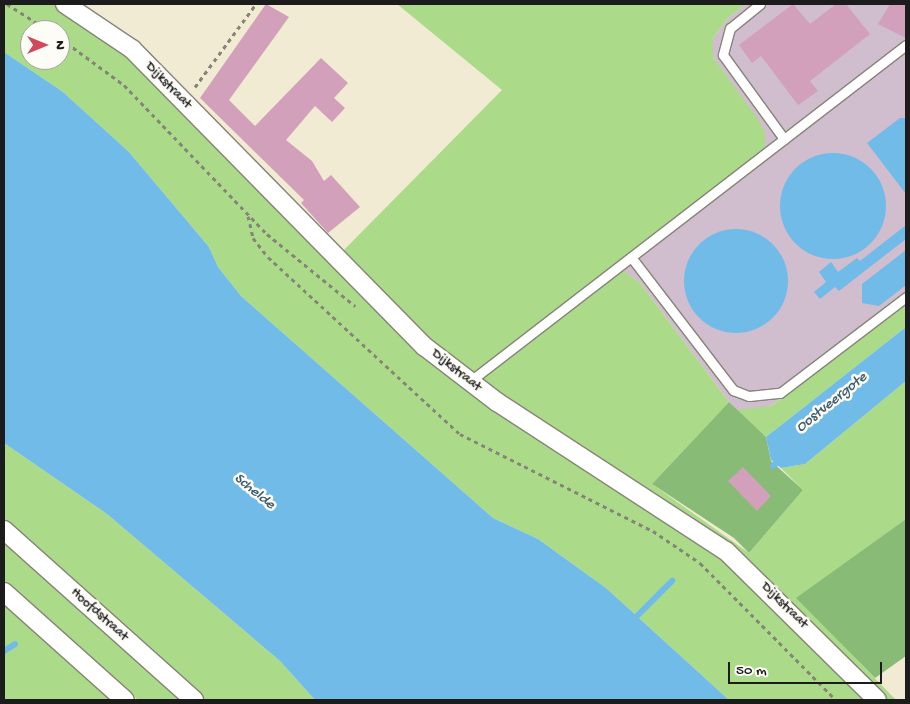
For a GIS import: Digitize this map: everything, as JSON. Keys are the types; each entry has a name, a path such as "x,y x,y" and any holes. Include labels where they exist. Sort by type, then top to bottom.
{"street":[{"name":"Dijkstraat","path":"65,4 132,49 424,346 469,382 726,551 877,700"},
{"name":"Hoofdstraat","path":"4,530 194,700"},
{"path":"4,592 125,700"}],"lane":[{"path":"760,4 730,28 724,55 784,140"},
{"path":"469,382 906,45"},
{"path":"632,256 733,390 749,396 780,393 906,297"}],"path":[{"path":"7,4 32,20"},
{"path":"184,101 256,4"},
{"path":"70,45 124,85 248,216 361,310"},
{"path":"248,216 253,238 268,256 460,434 645,527 700,563 836,700"}],"shaded area":[{"path":"746,4 906,4 906,305 771,406 755,410 737,410 729,402 640,283 617,267 765,132 713,57 713,38 728,18"}],"green space":[{"path":"4,4 65,4 132,49 337,257 502,90 397,4 746,4 728,18 713,38 713,57 758,119 765,132 765,154 618,267 640,283 729,402 652,484 749,553 803,490 781,468 805,464 906,381 906,519 797,598 896,700 729,700 606,588 538,539 493,518 241,296 218,267 209,247 129,152 63,92 31,70 70,70 70,20 20,20 20,63 4,52"},
{"path":"906,305 906,327 766,437 737,410 771,406"},
{"path":"729,402 766,437 771,461 803,490 749,553 734,538 652,484"},
{"path":"4,443 107,514 280,661 315,700 138,700 4,581"},
{"path":"906,519 906,656 875,678 796,598"},
{"path":"4,592 125,700 4,700"}],"water":[{"name":"Schelde","path":"4,52 20,63 20,70 31,70 63,92 129,152 209,247 218,267 241,296 493,518 538,539 606,588 729,700 315,700 280,661 107,514 4,443"},
{"path":"900,118 906,118 906,194 867,143"},
{"path":"833,153 853,157 870,169 882,186 886,206 882,226 870,243 853,255 833,259 813,255 796,243 784,226 780,206 784,186 796,169 813,157"},
{"path":"906,225 906,239 839,291 835,287 820,299 814,292 826,282 819,272 831,262 838,272 857,258 860,261"},
{"path":"736,229 756,233 765,237 773,244 780,252 784,261 788,281 784,301 780,310 773,318 765,325 756,329 736,333 716,329 707,325 699,318 692,310 688,301 684,281 688,261 692,252 699,244 707,237 716,233"},
{"path":"906,250 906,285 879,306 862,303 862,284"},
{"path":"906,327 906,381 805,464 781,468 771,460 766,437"}],"building":[{"path":"266,4 289,17 229,100 255,126 321,58 348,83 334,98 345,108 332,122 315,106 286,140 312,161 324,181 331,175 360,207 328,233 301,203 304,200 200,98"},
{"path":"793,4 810,24 836,4 846,4 870,34 810,81 818,91 798,105 761,56 752,63 739,45"},
{"path":"890,4 906,4 906,38 878,24"},
{"path":"743,467 771,496 757,511 728,481"}],"waterway":[{"name":"Oostveergote","path":"773,466 782,459"},
{"name":"Oostveergote","path":"632,621 672,581"},
{"path":"4,651 15,644"}]}
